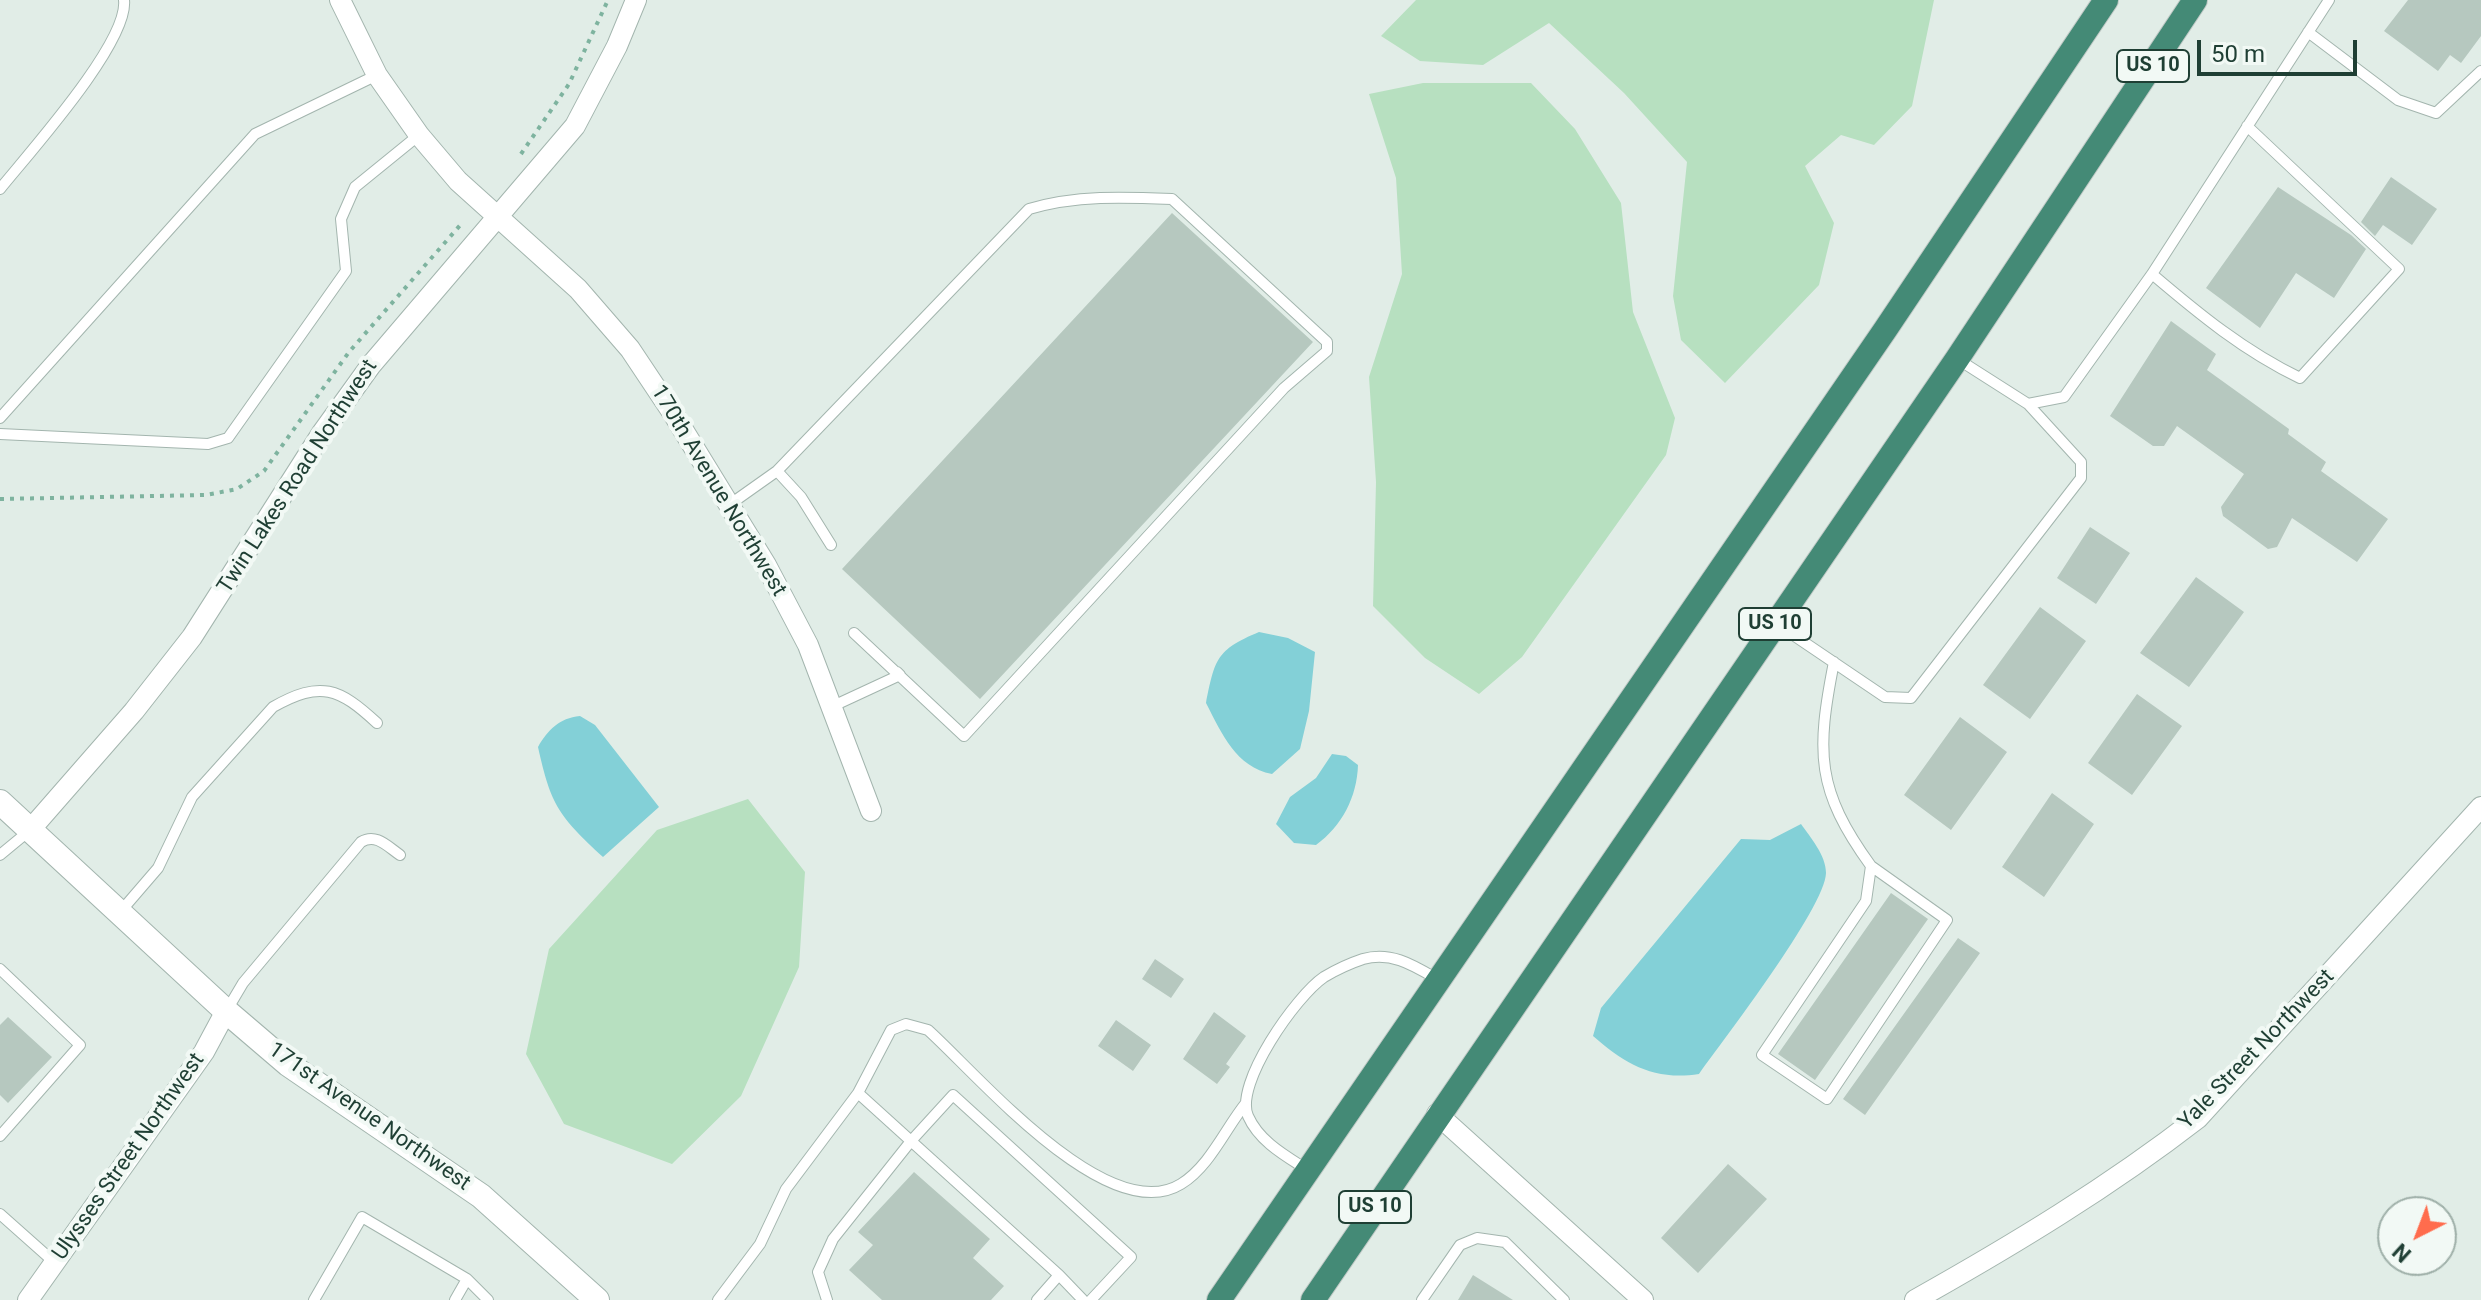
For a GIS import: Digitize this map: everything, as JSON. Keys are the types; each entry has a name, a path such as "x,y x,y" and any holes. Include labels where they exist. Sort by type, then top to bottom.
{"highway":[{"path":"1219,1300 1306,1169 1885,330 2106,0"},
{"name":"US 10","path":"1313,1300 1437,1114 1957,359 2195,0"}],"street":[{"name":"170th Avenue Northwest","path":"340,0 377,75 419,135 458,181 578,289 630,349 766,565 808,645 871,811"},
{"name":"Twin Lakes Road Northwest","path":"30,830 134,711 192,637 322,433 371,365 575,126 617,46 636,0"},
{"name":"171st Avenue Northwest","path":"0,802 226,1011 326,1092 481,1196 597,1300"},
{"name":"Yale Street Northwest","path":"1915,1300 2022,1240 2155,1151 2198,1118 2481,807"},
{"name":"Ulysses Street Northwest","path":"28,1300 204,1052 226,1011"},
{"path":"1437,1114 1643,1300"}],"lane":[{"path":"0,189 104,56 126,10 124,0"},
{"path":"2028,404 2064,397 2152,274 2329,0"},
{"path":"2308,32 2398,100 2436,113 2481,71"},
{"path":"0,418 255,134 377,75"},
{"path":"2152,274 2226,335 2261,359 2300,378 2399,269 2247,126"},
{"path":"0,434 208,444 228,438 346,271 341,219 355,187 419,135"},
{"path":"729,505 777,471 1029,209 1050,202 1103,197 1172,199 1327,342 1327,351 1284,388 964,736 854,633"},
{"path":"1776,624 1885,697 1911,698 2081,478 2081,462 2028,404 1957,359"},
{"path":"777,471 801,497 831,545"},
{"path":"1834,662 1822,747 1830,797 1847,835 1871,866 1947,920 1827,1099 1762,1055 1866,901 1871,866"},
{"path":"831,707 900,675"},
{"path":"121,911 158,868 192,797 273,707 287,699 329,689 350,698 377,723"},
{"path":"0,855 30,830"},
{"path":"226,1011 243,983 361,842 378,839 400,855"},
{"path":"1306,1169 1267,1143 1247,1115 1246,1103 1246,1088 1275,1035 1299,1000 1323,978 1364,959 1400,958 1437,979"},
{"path":"0,969 80,1045 0,1136"},
{"path":"723,1298 760,1244 786,1189 858,1093 891,1030 906,1024 928,1030 1063,1154 1107,1184 1153,1192 1167,1190 1194,1174 1246,1103"},
{"path":"858,1093 1083,1300"},
{"path":"827,1300 818,1272 833,1239 911,1141 953,1095 1131,1257 1091,1300"},
{"path":"0,1214 54,1262"},
{"path":"314,1300 362,1217 467,1279 488,1300"},
{"path":"1422,1300 1460,1245 1477,1238 1505,1242 1564,1300"},
{"path":"1037,1300 1059,1275"},
{"path":"455,1300 467,1279"}],"path":[{"path":"512,166 569,84 608,0"}],"green space":[{"path":"1416,0 1934,0 1912,106 1874,145 1841,135 1805,166 1834,223 1819,285 1725,383 1681,340 1673,296 1687,162 1624,93 1549,23 1483,65 1420,61 1381,36"},
{"path":"1423,83 1531,83 1575,129 1621,203 1633,312 1675,418 1666,455 1522,657 1479,694 1425,658 1373,606 1376,482 1369,377 1402,274 1396,178 1369,94"},
{"path":"748,799 805,872 799,967 741,1096 672,1164 564,1124 526,1054 549,949 657,830"}],"water":[{"path":"1259,632 1288,638 1315,652 1309,711 1300,749 1272,774 1259,770 1240,757 1224,737 1206,703 1220,658 1234,644"},
{"path":"580,716 595,725 659,807 603,857 559,809 547,783 538,747 555,726 566,719"},
{"path":"1332,754 1346,756 1358,765 1351,799 1340,820 1316,845 1294,843 1276,824 1290,797 1316,778"},
{"path":"1801,824 1817,847 1825,866 1821,890 1792,943 1699,1074 1668,1075 1641,1068 1617,1055 1593,1036 1601,1008 1741,839 1770,840"}],"building":[{"path":"2408,0 2481,0 2481,36 2461,63 2450,55 2438,71 2384,31"},
{"path":"2391,177 2437,209 2412,245 2383,225 2375,236 2361,222"},
{"path":"2278,187 2351,235 2366,249 2334,298 2296,273 2260,328 2206,288"},
{"path":"1172,213 1313,342 980,699 842,569"},
{"path":"2171,321 2216,354 2207,370 2289,429 2288,434 2326,462 2321,471 2388,519 2357,562 2292,518 2277,547 2268,549 2223,516 2221,507 2244,474 2177,426 2164,446 2153,446 2110,416"},
{"path":"2090,527 2130,553 2096,604 2057,578"},
{"path":"2196,577 2244,612 2189,687 2140,653"},
{"path":"2040,607 2086,641 2030,719 1983,685"},
{"path":"2137,694 2182,726 2132,795 2088,763"},
{"path":"1960,717 2007,752 1951,830 1904,795"},
{"path":"2052,793 2094,824 2044,897 2002,867"},
{"path":"1891,893 1928,919 1815,1080 1778,1054"},
{"path":"1958,938 1980,953 1865,1115 1843,1099"},
{"path":"1155,959 1184,979 1171,998 1142,979"},
{"path":"1214,1012 1246,1036 1226,1064 1230,1067 1217,1084 1183,1059"},
{"path":"8,1017 52,1057 8,1103 0,1095 0,1025"},
{"path":"1116,1020 1151,1045 1133,1071 1098,1046"},
{"path":"1728,1164 1767,1199 1698,1273 1661,1238"},
{"path":"914,1172 990,1239 973,1258 1004,1286 991,1300 882,1300 849,1270 873,1245 858,1232"},
{"path":"1473,1275 1513,1300 1458,1300"}]}
